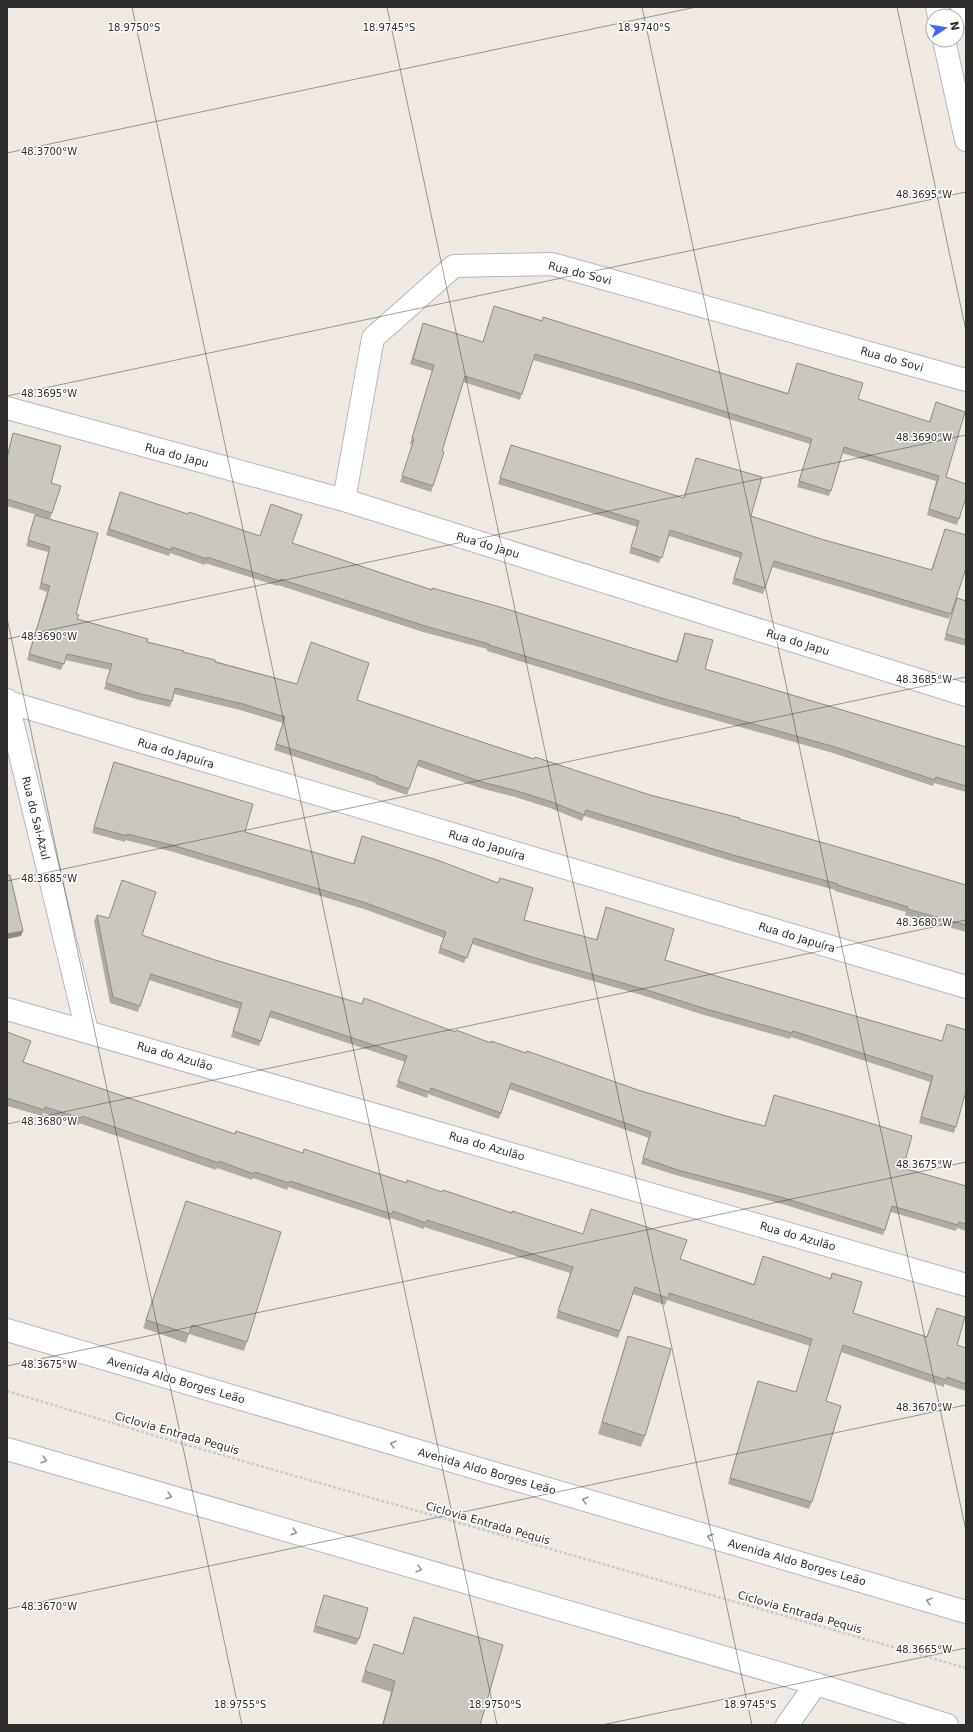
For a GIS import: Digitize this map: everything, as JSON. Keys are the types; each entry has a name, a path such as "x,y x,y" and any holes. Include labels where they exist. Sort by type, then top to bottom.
{"street":[{"path":"946,48 966,140"},
{"name":"Rua do Sovi","path":"344,500 373,338 454,266 552,264 966,380"},
{"name":"Rua do Japu","path":"7,408 344,500 966,695"},
{"name":"Rua do Japuíra","path":"7,701 966,987"},
{"name":"Rua do Sai-Azul","path":"7,701 87,1031"},
{"name":"Rua do Azulão","path":"7,1008 966,1285"},
{"name":"Avenida Aldo Borges Leão","path":"7,1330 966,1612"},
{"path":"7,1449 816,1684 947,1725"},
{"path":"787,1725 816,1684"}],"path":[{"name":"Ciclovia Entrada Pequis","path":"7,1391 166,1439 966,1668"}],"building":[{"path":"494,306 542,321 543,317 788,394 797,363 863,383 858,399 930,422 936,402 965,412 946,477 966,484 966,497 959,519 929,509 939,476 844,447 831,491 799,481 812,439 634,383 535,354 522,394 465,376 433,486 402,476 414,439 412,438 434,365 413,359 423,323 483,342"},
{"path":"13,433 61,446 51,483 61,486 52,513 7,499 7,458"},
{"path":"511,445 684,498 696,458 762,477 751,516 821,539 932,570 945,529 966,535 966,568 951,614 774,561 765,588 734,578 742,553 670,530 662,558 631,547 639,521 500,478"},
{"path":"120,492 188,514 189,512 260,536 271,504 302,515 292,543 432,590 432,588 500,607 677,662 685,633 713,640 705,669 966,747 966,786 936,777 935,780 835,747 665,699 489,644 425,626 280,579 280,581 172,547 171,550 109,529"},
{"path":"35,515 98,533 76,614 79,615 77,619 148,639 147,642 184,651 183,652 215,660 215,662 297,684 311,642 369,663 357,700 506,750 534,759 535,757 650,795 740,818 739,819 966,885 966,925 907,909 908,907 837,885 838,884 733,855 586,810 584,815 552,802 482,782 419,760 409,789 377,778 378,777 276,744 285,717 243,704 175,688 172,701 141,694 106,683 112,664 67,654 64,664 29,654 50,586 41,583 50,547 28,540"},
{"path":"957,598 966,601 966,640 946,634"},
{"path":"114,762 253,804 245,832 354,864 362,836 437,860 498,883 500,878 533,888 524,920 597,940 606,907 674,929 665,960 942,1041 947,1024 966,1030 966,1091 956,1127 921,1117 933,1076 793,1031 792,1033 706,1009 474,938 467,958 440,948 446,932 366,903 172,845 127,834 127,836 94,827"},
{"path":"7,875 10,875 23,931 7,934"},
{"path":"122,880 156,892 142,935 215,960 362,1004 364,998 455,1032 456,1030 491,1043 491,1041 526,1053 527,1051 638,1090 733,1118 765,1126 774,1095 912,1136 903,1168 966,1186 966,1224 959,1222 958,1225 892,1206 885,1230 784,1198 681,1171 643,1158 651,1132 511,1083 501,1113 431,1088 429,1092 398,1081 407,1056 271,1011 261,1041 233,1031 242,1003 151,974 140,1006 113,997 97,915 109,918"},
{"path":"7,1032 31,1041 23,1062 235,1134 236,1131 303,1153 304,1149 407,1183 407,1180 442,1192 443,1190 512,1213 512,1211 583,1234 591,1209 687,1240 680,1259 754,1285 763,1256 831,1279 832,1273 862,1282 853,1313 927,1337 937,1308 965,1317 957,1345 966,1348 966,1384 947,1377 946,1380 843,1345 826,1401 841,1406 812,1502 730,1478 758,1381 796,1392 812,1339 669,1293 668,1298 635,1287 620,1331 558,1311 573,1267 427,1220 426,1223 393,1211 392,1214 290,1181 289,1183 255,1172 254,1174 82,1116 81,1118 45,1107 44,1110 7,1098"},
{"path":"186,1201 281,1232 247,1342 192,1325 189,1334 146,1320"},
{"path":"628,1336 671,1349 645,1436 602,1422"},
{"path":"324,1595 368,1608 359,1639 315,1626"},
{"path":"414,1617 503,1645 480,1725 383,1725 395,1681 365,1671 374,1644 403,1654"}]}
